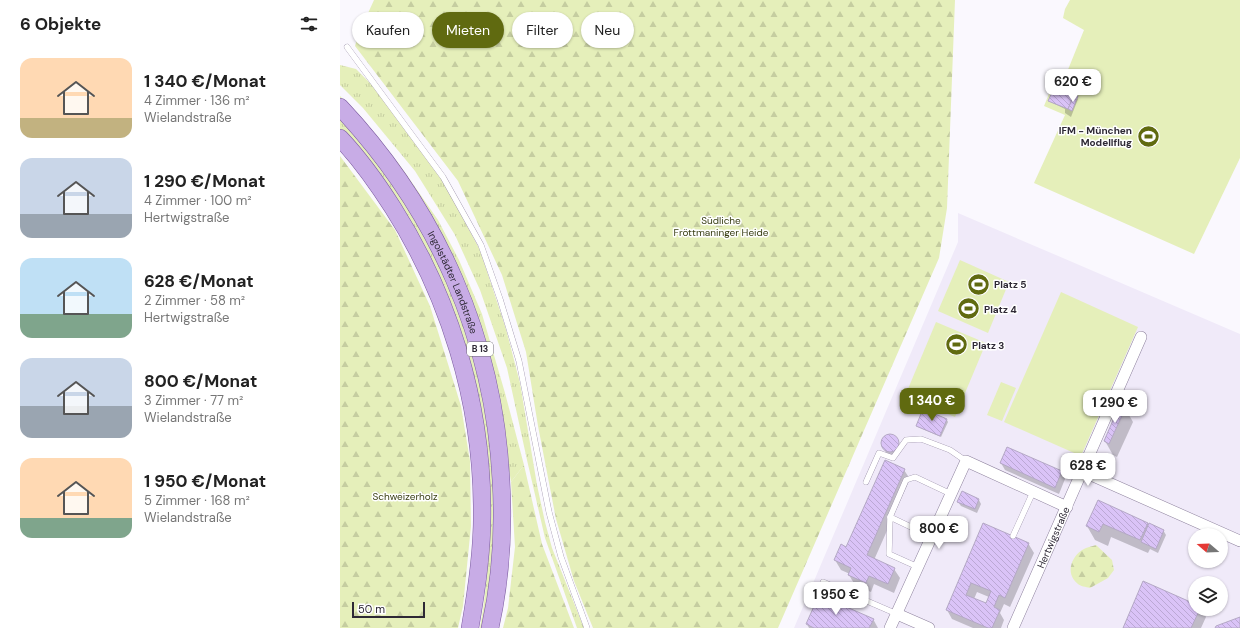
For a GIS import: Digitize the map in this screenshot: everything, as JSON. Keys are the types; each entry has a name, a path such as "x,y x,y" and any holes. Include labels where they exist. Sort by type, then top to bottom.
{"main road":[{"name":"Ingolstädter Landstraße","path":"340,107 390,166 420,212 447,262 463,298 480,348 493,403 500,456 503,514 499,575 490,628"},
{"name":"Ingolstädter Landstraße","path":"340,138 380,187 416,246 437,290 463,364 476,426 482,504 480,552 476,593 470,628"}],"street":[{"name":"Hertwigstraße","path":"1014,628 1141,337"},
{"path":"890,628 966,462 1067,507"},
{"path":"1082,471 1240,541"},
{"path":"897,614 929,628"}],"lane":[{"path":"347,47 443,177 481,244 519,361 549,512 561,557 587,628"},
{"path":"866,482 879,453 893,458 906,440 921,439 950,450 966,462"},
{"path":"918,567 889,554 890,517 906,480 915,478 951,494"},
{"path":"1013,536 1033,492"},
{"path":"890,517 932,536"},
{"path":"823,582 897,614"}],"shaded area":[{"path":"958,213 1240,334 1240,628 794,628 958,242"}],"green space":[{"name":"Südliche Fröttmaninger Heide","path":"374,0 955,0 947,208 939,258 778,628 593,628 574,581 556,519 538,426 526,352 502,275 458,181 357,48 424,48 424,12 369,12"},
{"name":"IFM - München Modellflug","path":"1070,0 1240,0 1240,158 1194,254 1034,183 1065,115 1044,106 1053,84 1061,87 1084,30 1063,18 1065,9"},
{"path":"340,65 356,69 374,87 443,181 480,250 506,329 520,383 537,485 552,548 584,628 577,628 545,538 507,368 480,290 455,235 415,171 363,108 340,85"},
{"path":"340,96 365,122 399,164 438,220 459,260 482,314 524,465 511,482 498,397 453,261 340,99"},
{"path":"340,119 369,151 404,200 432,249 465,324 488,416 496,508 491,577 483,628 480,628 486,586 487,544 470,365 353,143 340,129"},
{"name":"Schweizerholz","path":"340,156 395,230 430,306 461,406 470,461 471,526 463,606 458,628 340,628"},
{"path":"960,260 1009,282 988,333 938,311"},
{"path":"1061,292 1138,327 1081,456 1004,422"},
{"path":"936,322 986,343 955,417 905,396"},
{"path":"1001,382 1016,388 1002,421 987,415"},
{"path":"524,465 542,544 574,628 503,628 508,608 515,547 511,482"},
{"path":"1096,545 1112,560 1114,570 1108,578 1090,588 1078,584 1074,580 1071,575 1071,569 1074,559 1081,551"}],"building":[{"path":"1064,84 1077,90 1074,95 1062,90"},
{"path":"1055,86 1074,95 1068,109 1048,101"},
{"path":"1074,95 1078,96 1072,111 1068,109"},
{"path":"1120,404 1126,407 1109,444 1104,441"},
{"path":"923,409 947,419 940,436 916,426"},
{"path":"886,434 894,434 899,439 897,450 894,452 886,452 881,447 881,439"},
{"path":"1007,447 1062,471 1055,488 1000,463"},
{"path":"885,460 905,469 867,555 895,568 888,584 869,576 866,583 848,575 851,568 834,560 841,544 846,547"},
{"path":"962,491 979,499 975,509 957,502"},
{"path":"1098,500 1148,523 1140,540 1103,524 1099,532 1086,526"},
{"path":"983,523 1029,543 1005,598 999,595 994,607 1000,610 992,628 988,628 946,610","holes":["971,583 991,591 986,603 966,595"]},
{"path":"1149,523 1164,530 1156,549 1141,542"},
{"path":"1143,581 1188,601 1188,616 1197,616 1191,628 1123,628"},
{"path":"819,595 874,619 869,628 814,628 806,624"},
{"path":"1240,617 1240,628 1215,628 1216,626"}],"place":[{"name":"IFM - München Modellflug","path":"1148,136"},
{"name":"Platz 5","path":"979,284"},
{"name":"Platz 4","path":"968,309"},
{"name":"Platz 3","path":"956,345"}]}
